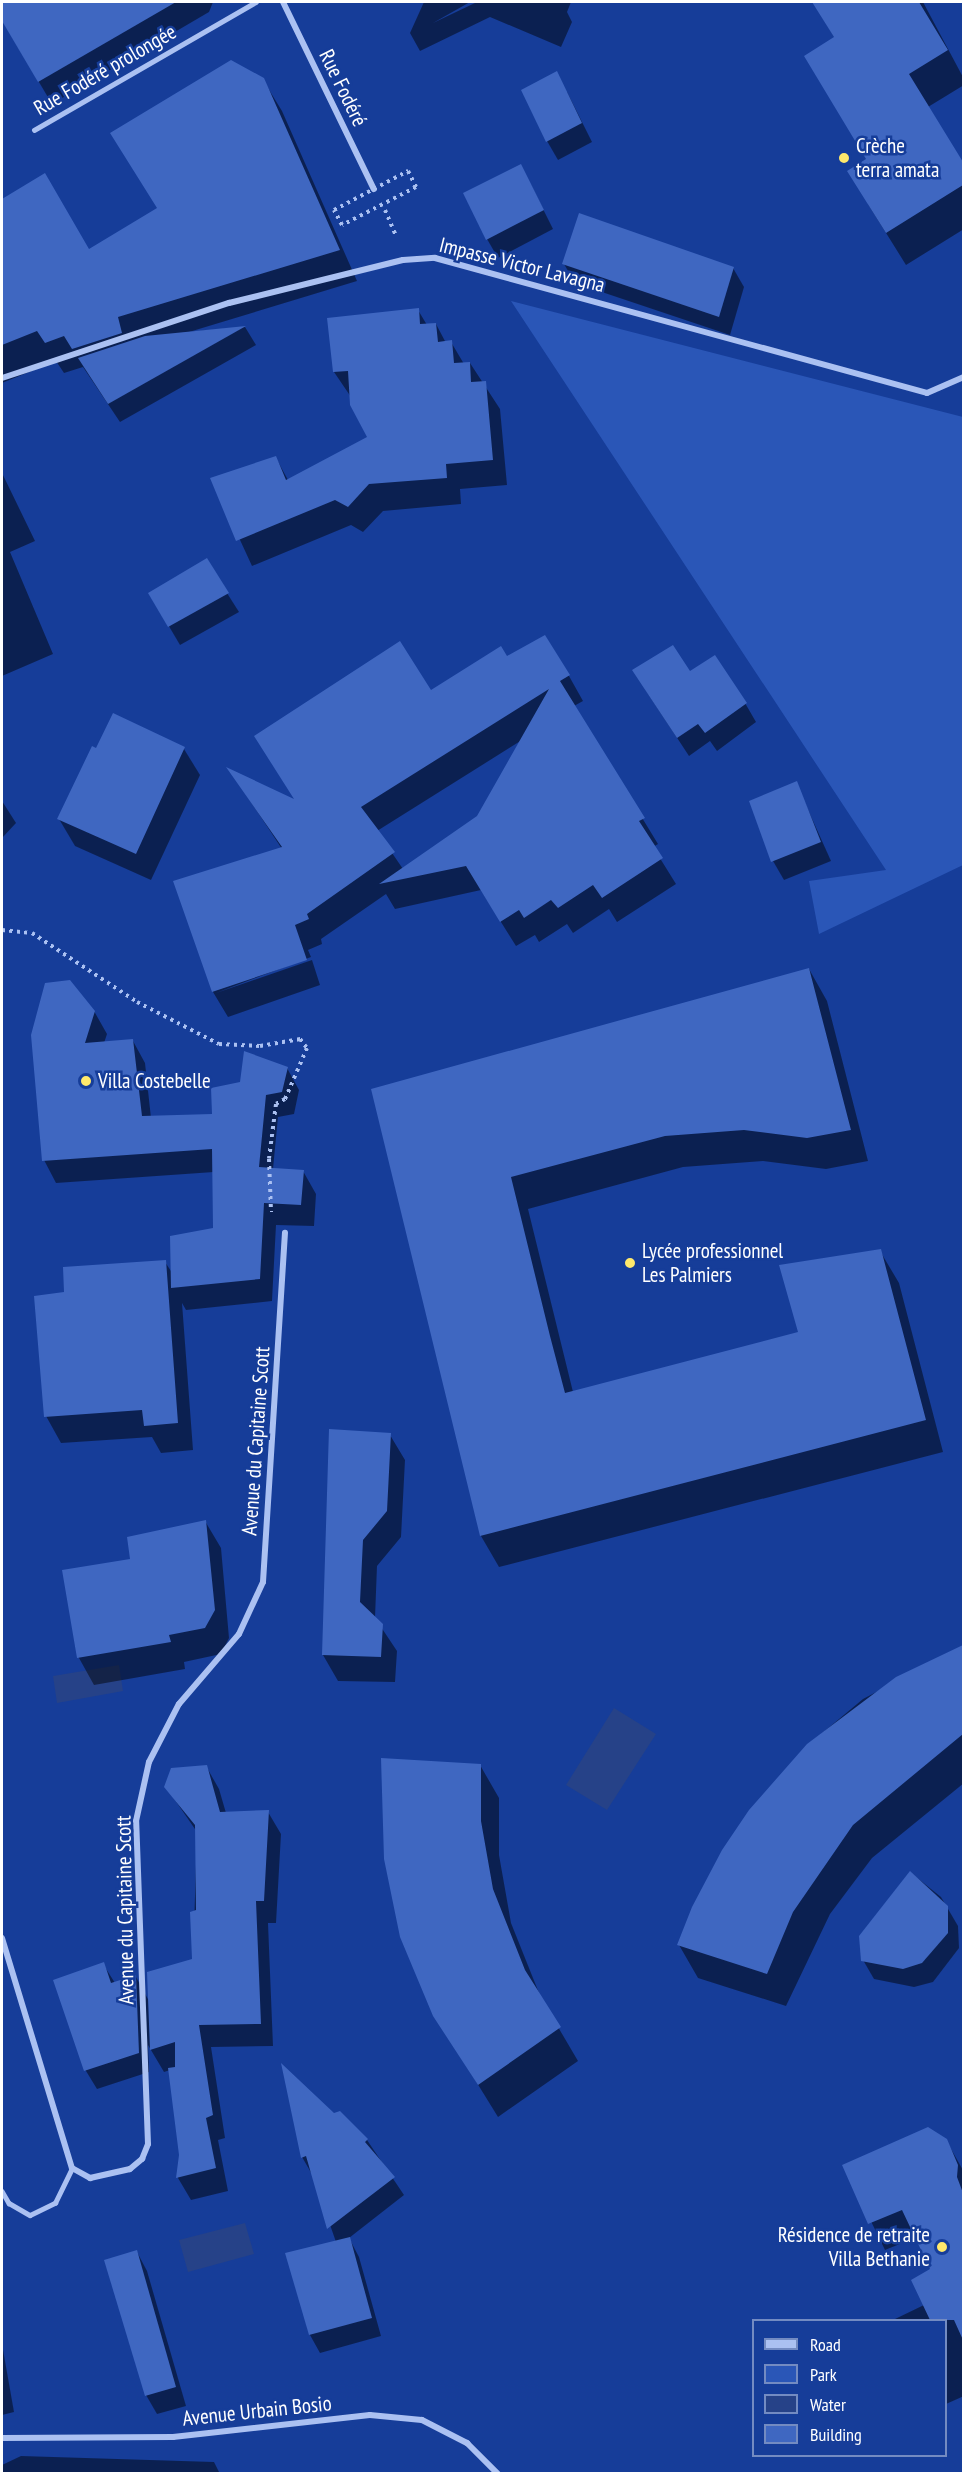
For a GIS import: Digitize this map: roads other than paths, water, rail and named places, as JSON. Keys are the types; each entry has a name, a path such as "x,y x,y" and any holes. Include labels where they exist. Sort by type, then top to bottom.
{"street":[{"name":"Rue Fodéré","path":"283,2 374,189"},
{"name":"Impasse Victor Lavagna","path":"2,378 229,303 403,260 435,258 927,393 963,377"},
{"name":"Avenue du Capitaine Scott","path":"72,2168 90,2178 107,2177 130,2169 142,2158 148,2144 136,1821 148,1762 179,1704 239,1634 263,1582 285,1233"},
{"path":"2,1938 72,2168"},
{"name":"Avenue Urbain Bosio","path":"2,2438 173,2437 370,2415 422,2420 467,2443 498,2474"}],"lane":[{"name":"Rue Fodéré prolongée","path":"34,130 256,2"},
{"path":"2,2191 9,2203 30,2215 55,2203 72,2168"}],"water":[{"path":"119,1665 123,1691 57,1703 53,1676"},
{"path":"614,1708 656,1734 607,1810 566,1785"},
{"path":"245,2223 254,2254 188,2272 179,2240"}],"place":[{"name":"Crèche terra amata","path":"844,158"},
{"name":"Villa Costebelle","path":"86,1081"},
{"name":"Lycée professionnel Les Palmiers","path":"630,1263"},
{"name":"Résidence de retraite Villa Bethanie","path":"942,2247"}]}
